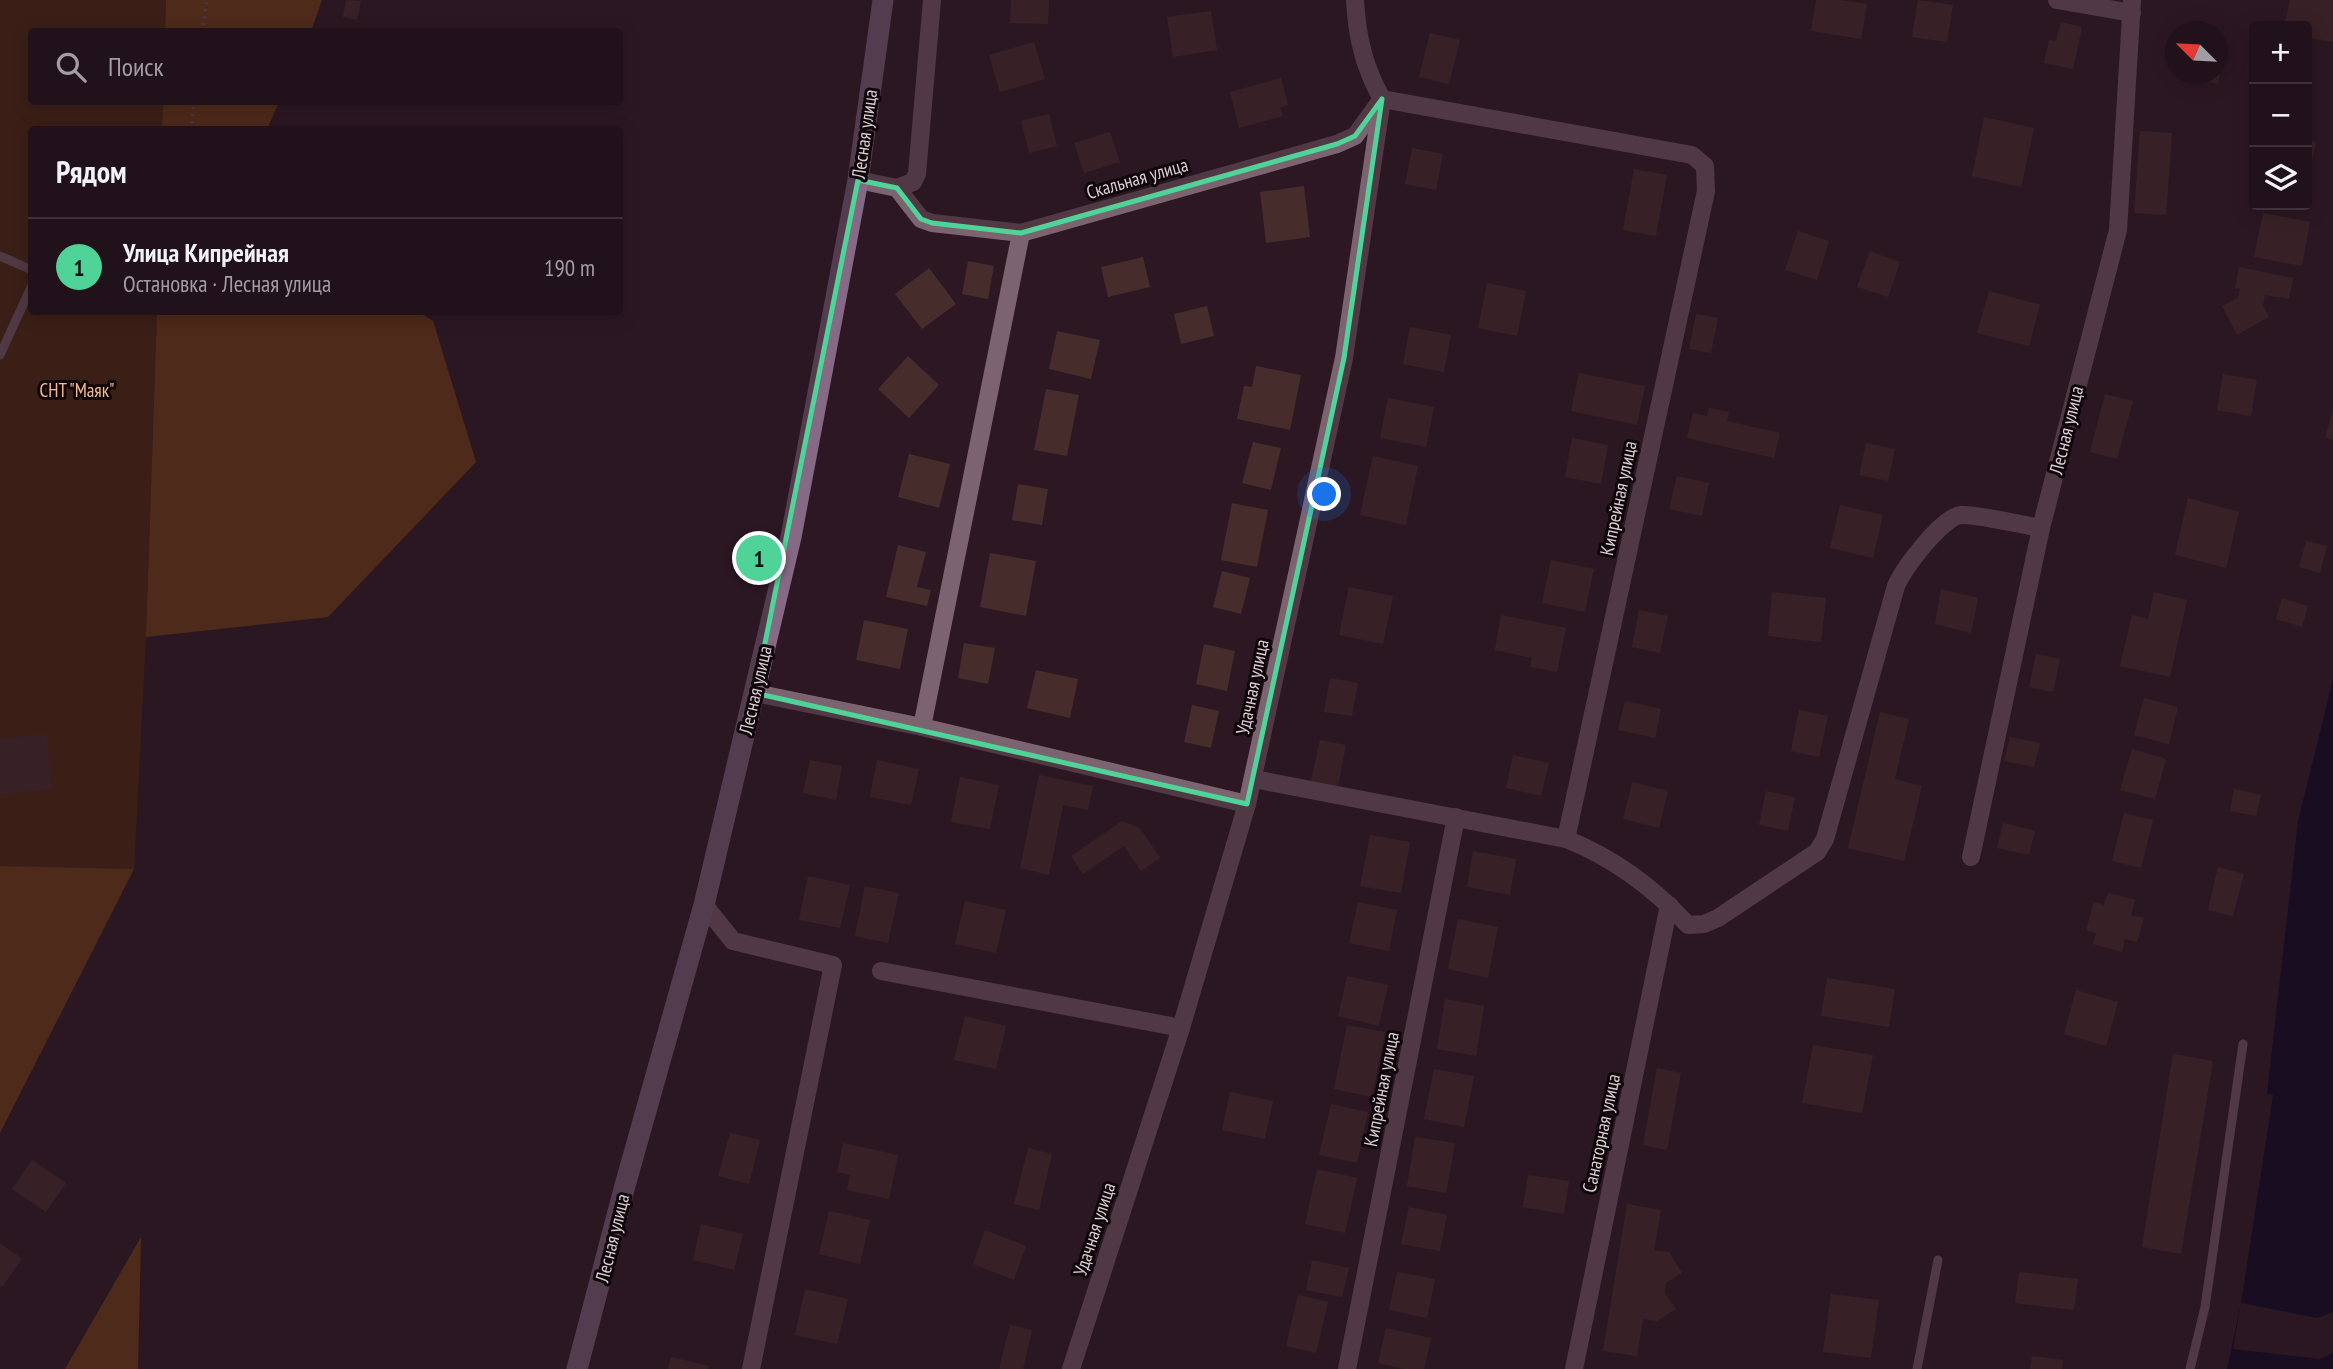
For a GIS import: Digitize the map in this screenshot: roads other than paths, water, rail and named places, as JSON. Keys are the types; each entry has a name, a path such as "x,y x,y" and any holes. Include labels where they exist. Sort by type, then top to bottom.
{"main road":[{"name":"Лесная улица","path":"577,1369 704,905 790,537 858,180 883,0"}],"street":[{"path":"858,180 897,188 913,182 917,174 932,0"},
{"path":"1355,0 1356,29 1361,54 1382,99"},
{"path":"2057,0 2132,6"},
{"name":"Лесная улица","path":"1971,857 2041,528 2118,230 2132,6"},
{"name":"Скальная улица","path":"897,188 921,219 932,223 1021,233 1337,144 1355,136 1382,99"},
{"name":"Кипрейная улица","path":"1382,99 1692,155 1705,166 1706,191 1566,839"},
{"name":"Удачная улица","path":"1071,1369 1181,1028 1254,779 1345,358 1382,99"},
{"path":"922,727 1021,233"},
{"path":"1254,779 1566,839 1590,848 1637,877 1688,925 1704,924 1718,918 1817,852 1825,839 1902,572 1948,519 1962,515 2041,528"},
{"path":"755,693 922,727 1247,804"},
{"name":"Кипрейная улица","path":"1347,1369 1456,817"},
{"path":"704,905 733,941 833,965 751,1369"},
{"name":"Санаторная улица","path":"1574,1369 1669,905"},
{"path":"881,971 1181,1028"}],"lane":[{"path":"0,256 28,268"},
{"path":"0,355 28,294"},
{"path":"2190,1369 2205,1307 2244,1044"},
{"path":"1917,1369 1938,1260"}],"water":[{"path":"2333,679 2333,1369 2227,1369 2241,1303 2273,1095 2267,1093 2298,821"}],"place":[{"name":"Улица Кипрейная","path":"759,558"}],"park label":[{"name":"СНТ \"Маяк\"","path":"77,390"}]}
